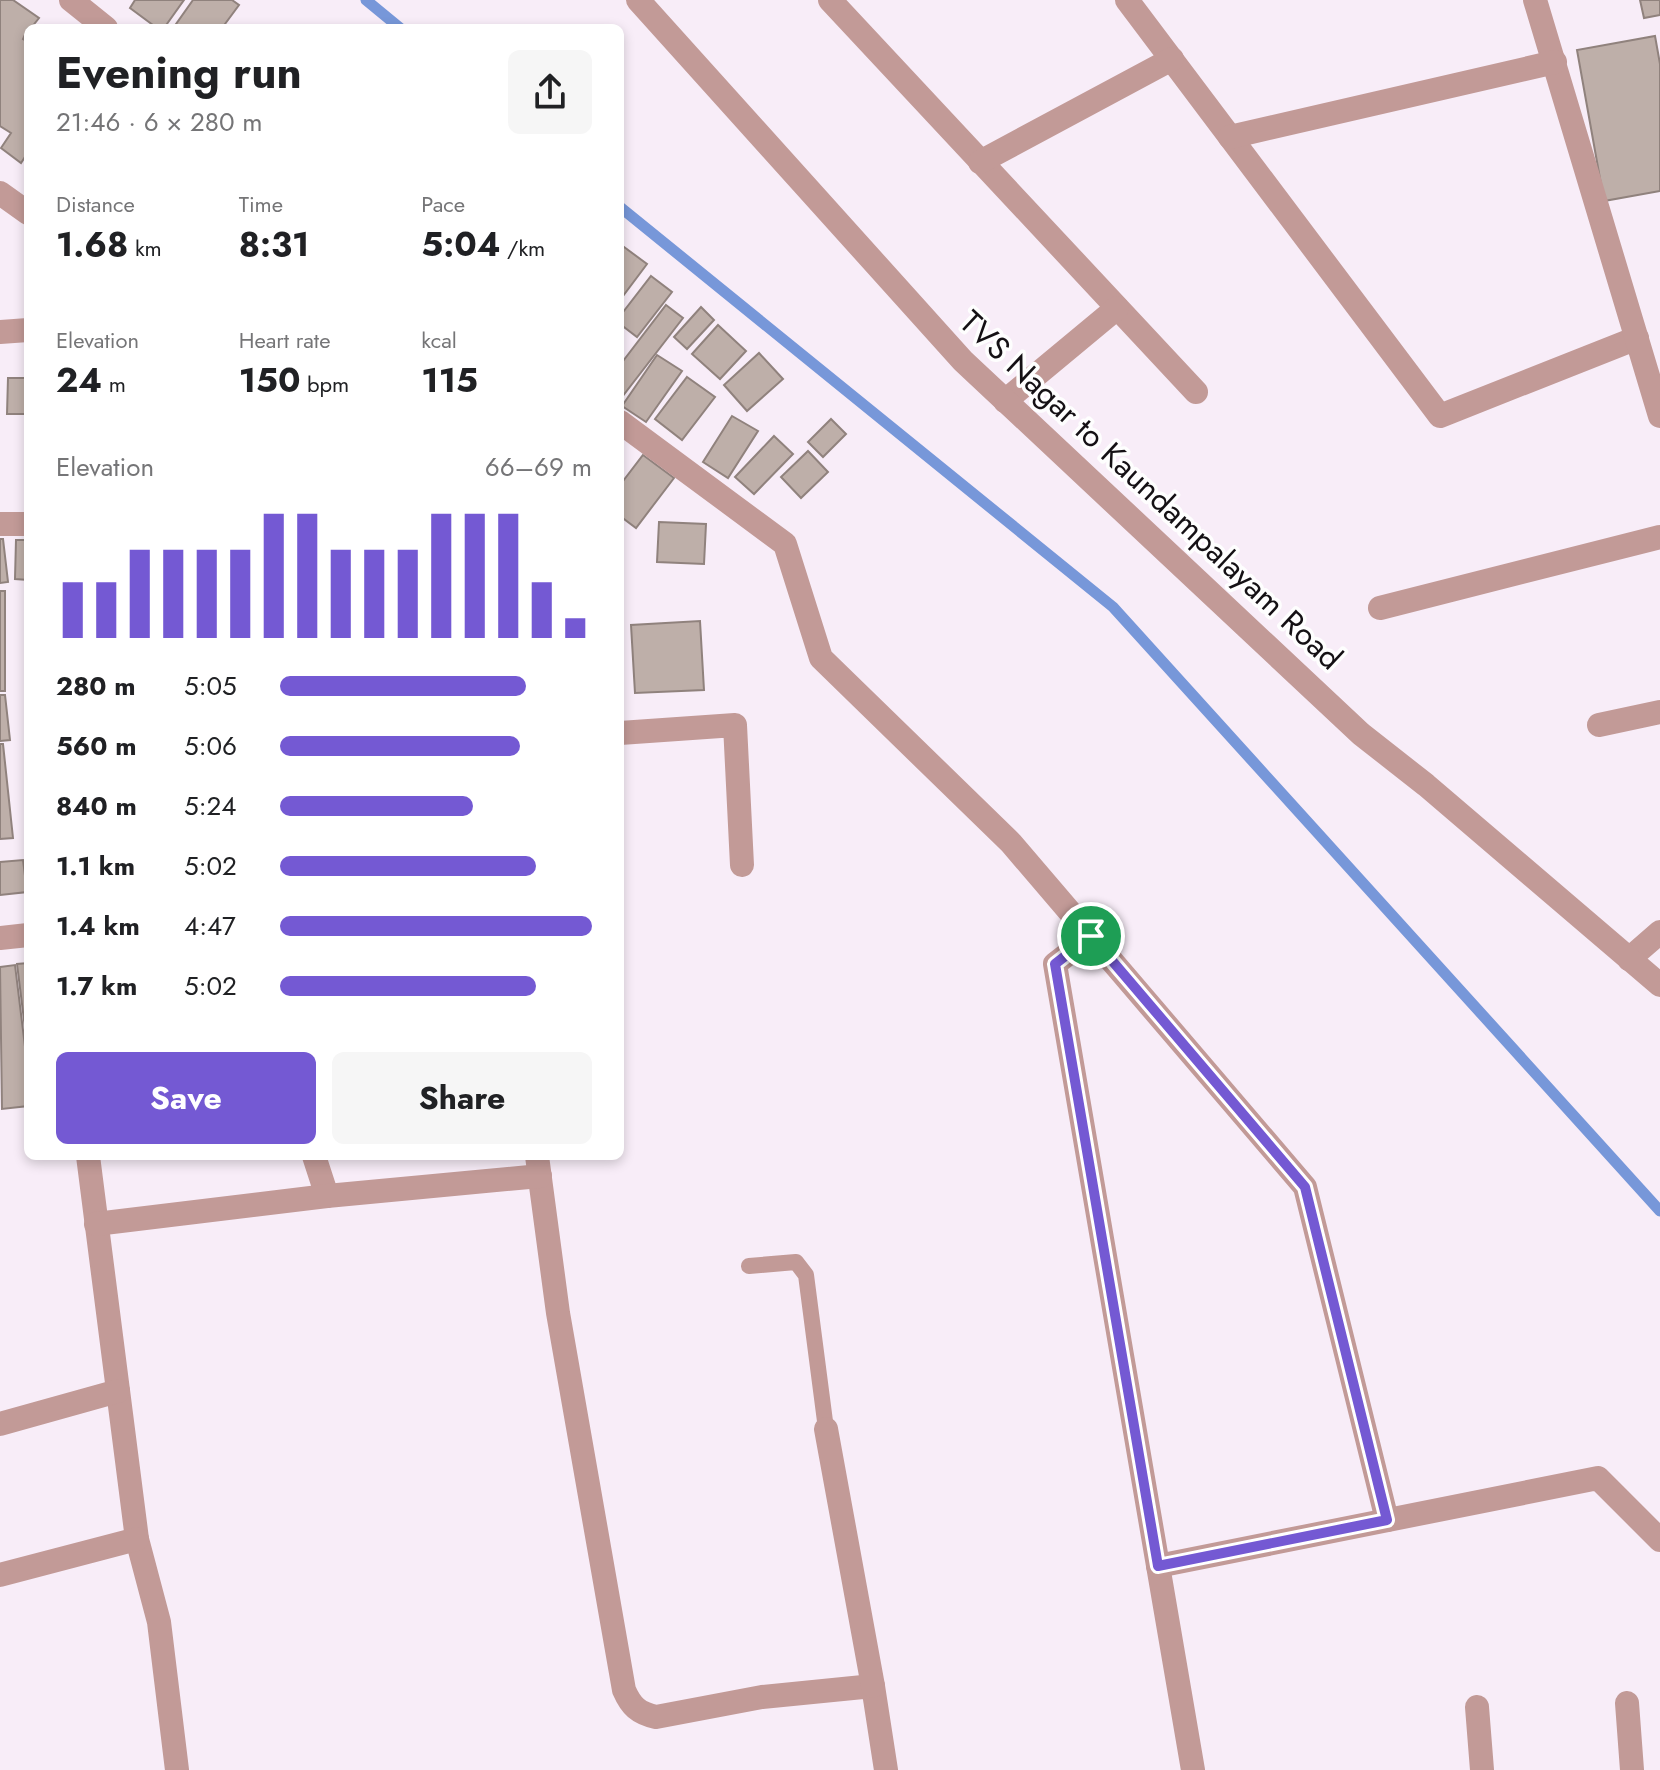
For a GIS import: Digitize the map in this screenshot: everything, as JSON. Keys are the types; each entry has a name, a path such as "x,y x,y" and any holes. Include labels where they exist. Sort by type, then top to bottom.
{"street":[{"path":"71,0 101,24"},
{"name":"TVS Nagar to Kaundampalayam Road","path":"638,0 963,361 1361,734 1426,785 1660,985"},
{"path":"830,0 1196,392"},
{"path":"1127,0 1440,416 1637,338"},
{"path":"1535,0 1660,416"},
{"path":"980,162 1172,59"},
{"path":"1230,137 1555,62"},
{"path":"0,193 24,210"},
{"path":"1005,401 1117,308"},
{"path":"0,332 24,330"},
{"path":"624,425 785,544 821,658 1011,843 1305,1187 1387,1520"},
{"path":"0,524 24,524"},
{"path":"1380,608 1660,537"},
{"path":"1599,725 1660,712"},
{"path":"624,733 735,725 742,865"},
{"path":"1629,959 1660,932"},
{"path":"0,938 24,935"},
{"path":"1091,936 1055,964 1193,1770"},
{"path":"88,1160 137,1539 159,1622 177,1770"},
{"path":"315,1160 327,1196"},
{"path":"96,1224 538,1166 560,1329 624,1690 630,1704 640,1713 656,1717 762,1697 873,1686"},
{"path":"0,1424 118,1391"},
{"path":"826,1429 886,1770"},
{"path":"1158,1566 1598,1478 1660,1540"},
{"path":"0,1575 137,1539"},
{"path":"1627,1703 1632,1770"},
{"path":"1477,1707 1482,1770"}],"lane":[{"path":"749,1266 796,1262 806,1275 826,1429"}],"building":[{"path":"0,0 13,0 39,18 34,24 24,24 24,158 21,163 1,148 11,133 0,126"},
{"path":"135,0 184,0 167,24 152,24 130,8"},
{"path":"193,0 232,0 239,5 225,24 176,24"},
{"path":"1640,0 1660,0 1660,15 1644,18"},
{"path":"1655,36 1660,64 1660,191 1604,201 1577,50"},
{"path":"624,247 647,264 624,295"},
{"path":"651,276 672,292 637,337 624,327 624,311"},
{"path":"666,305 683,318 624,394 624,360"},
{"path":"701,307 714,320 687,349 674,337"},
{"path":"718,325 746,351 720,379 692,354"},
{"path":"759,353 783,379 747,411 724,385"},
{"path":"657,355 682,371 646,422 624,407"},
{"path":"687,377 715,397 682,440 655,419"},
{"path":"8,378 24,378 24,414 7,414"},
{"path":"732,416 758,431 728,478 703,462"},
{"path":"831,419 846,434 823,457 808,442"},
{"path":"774,436 793,454 754,494 735,477"},
{"path":"808,451 828,472 801,498 781,477"},
{"path":"643,455 674,478 636,528 624,519 624,480"},
{"path":"659,522 706,524 704,564 657,562"},
{"path":"0,539 3,539 8,582 0,583"},
{"path":"16,540 24,540 24,580 15,579"},
{"path":"0,591 5,591 5,691 0,691"},
{"path":"700,621 704,690 635,693 631,625"},
{"path":"0,695 5,695 10,740 0,741"},
{"path":"0,744 3,744 13,838 0,839"},
{"path":"23,860 24,892 0,895 0,862"},
{"path":"24,963 24,1020 17,964"},
{"path":"15,965 24,1038 24,1106 2,1109 0,967"}],"waterway":[{"path":"366,0 395,24"},
{"path":"624,210 1113,607 1660,1211"}],"route":[{"path":"1091,936 1305,1187 1387,1520 1158,1566 1055,964 1091,936"}]}
